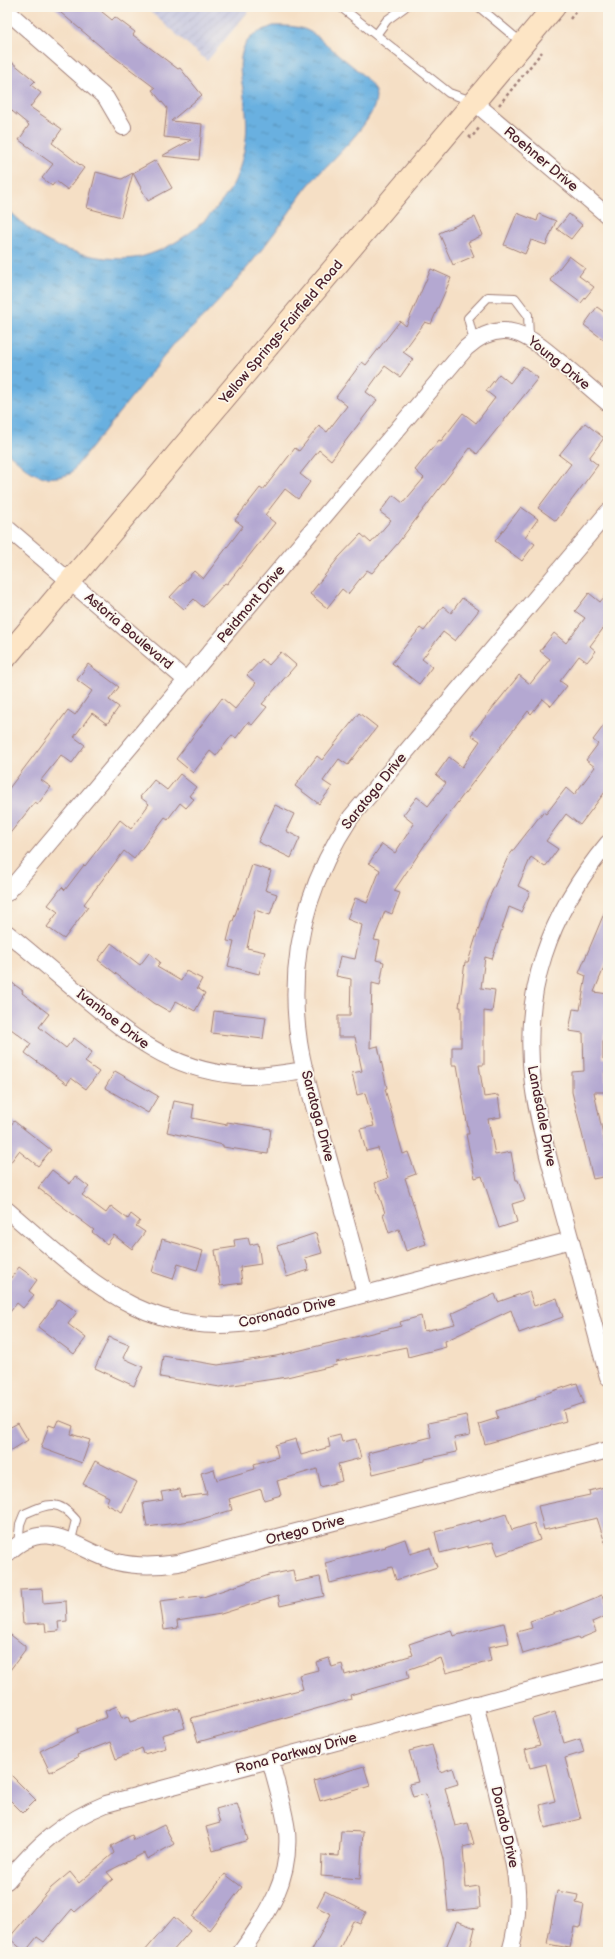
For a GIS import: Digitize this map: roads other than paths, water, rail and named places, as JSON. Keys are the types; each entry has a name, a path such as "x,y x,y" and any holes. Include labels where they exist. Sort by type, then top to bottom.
{"main road":[{"name":"Yellow Springs-Fairfield Road","path":"7,656 522,44 561,14"}],"street":[{"path":"7,11 106,98 123,127"},
{"name":"Roehner Drive","path":"474,102 608,216"},
{"name":"Young Drive","path":"506,331 529,337 608,403"},
{"name":"Peidmont Drive","path":"7,893 466,348 474,341 494,332 506,331"},
{"name":"Saratoga Drive","path":"365,1294 300,1043 296,1012 298,953 310,897 327,858 351,817 608,512"},
{"name":"Astoria Boulevard","path":"7,528 187,681"},
{"name":"Landsdale Drive","path":"608,843 575,886 550,937 536,987 531,1017 530,1048 533,1085 549,1157 608,1377"},
{"name":"Ivanhoe Drive","path":"7,933 126,1033 164,1056 198,1068 234,1075 256,1076 306,1070"},
{"name":"Coronado Drive","path":"9,1217 104,1291 140,1309 175,1320 212,1325 248,1323 571,1240"},
{"name":"Ortego Drive","path":"12,1549 29,1539 42,1536 57,1536 71,1540 98,1555 118,1562 143,1566 178,1563 608,1450"},
{"name":"Rona Parkway Drive","path":"8,1877 42,1842 65,1825 93,1809 106,1804 608,1669"},
{"name":"Dorado Drive","path":"475,1704 516,1867 518,1896 516,1924 510,1952"},
{"path":"241,1952 273,1904 281,1884 286,1859 287,1832 270,1759"}],"lane":[{"path":"340,7 449,93 474,102"},
{"path":"376,34 387,20 405,7"},
{"path":"479,7 522,44"},
{"path":"474,341 468,318 488,297 515,298 528,315 529,337"},
{"path":"12,1549 24,1514 46,1504 66,1508 76,1520 71,1540"}],"water":[{"path":"273,26 296,27 310,32 323,41 367,79 375,91 376,97 374,107 368,119 348,144 307,187 244,272 203,318 173,345 70,474 59,477 50,477 35,474 7,452 7,209 40,237 55,245 67,250 107,258 120,259 144,256 170,246 194,230 214,210 231,188 235,180 244,151 247,131 246,110 240,73 241,56 248,40"}]}
